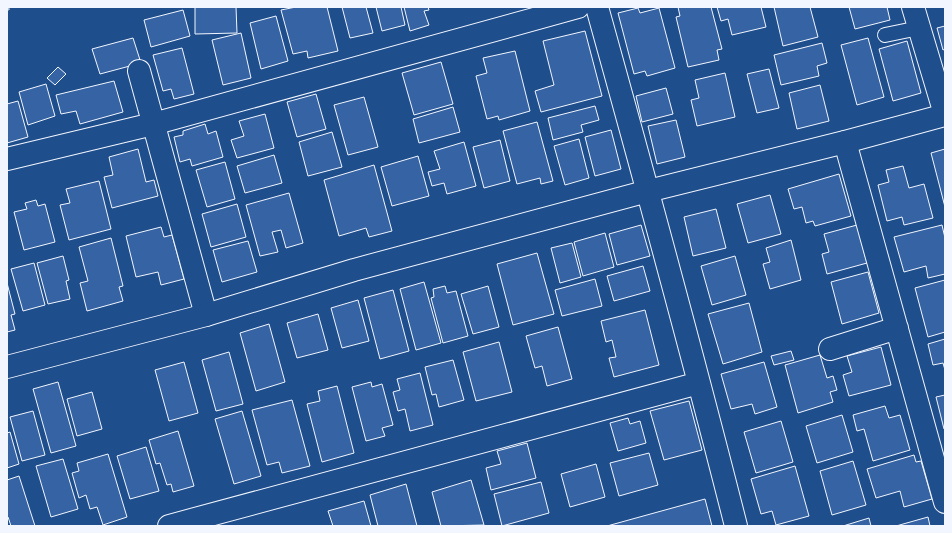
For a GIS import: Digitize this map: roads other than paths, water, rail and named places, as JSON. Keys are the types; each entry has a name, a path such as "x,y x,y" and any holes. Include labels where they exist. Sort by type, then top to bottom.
{"street":[{"path":"7,159 153,124 578,7"},
{"path":"597,7 648,191 736,526"},
{"path":"7,367 206,315 354,270 648,191 845,142 945,114 914,7"},
{"path":"140,71 153,124 206,315"},
{"path":"845,142 945,502"},
{"path":"830,349 897,328"},
{"path":"169,526 699,383"}],"lane":[{"path":"885,35 919,28"}]}
